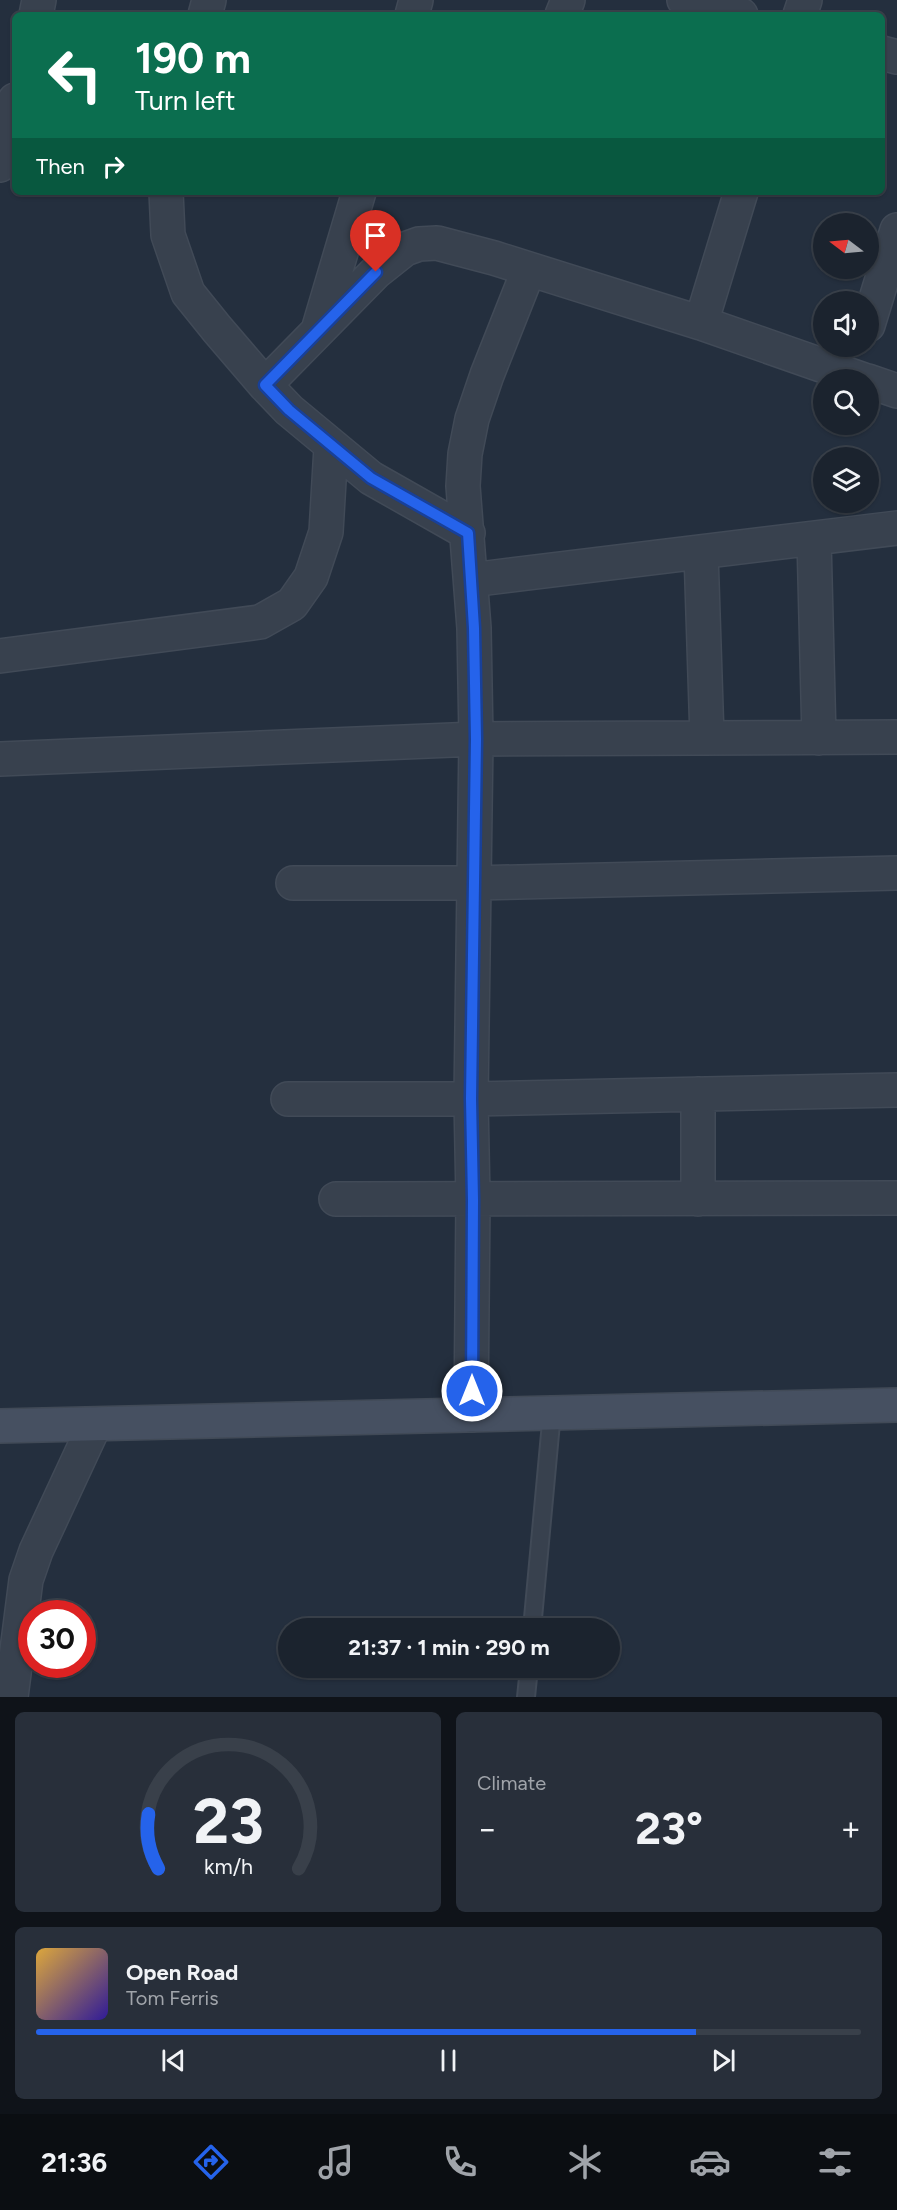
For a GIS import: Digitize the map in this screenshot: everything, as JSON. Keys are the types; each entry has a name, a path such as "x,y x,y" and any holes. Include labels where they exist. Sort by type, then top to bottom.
{"main road":[{"path":"0,1426 897,1405"}],"street":[{"path":"684,0 730,12"},
{"path":"0,165 12,114"},
{"path":"166,195 168,235 188,293 265,385 331,447 371,478 468,533"},
{"path":"318,332 358,195"},
{"path":"701,323 740,195"},
{"path":"878,291 897,230"},
{"path":"265,385 376,272 405,249 419,244 437,243 855,369"},
{"path":"471,1415 473,1200 471,1099 476,739 471,580 463,486 465,454 472,419 529,269"},
{"path":"879,381 897,391"},
{"path":"0,656 260,622 292,604 311,577 326,532 331,447"},
{"path":"471,580 897,528"},
{"path":"814,538 819,738"},
{"path":"700,552 707,738"},
{"path":"0,759 476,739 897,737"},
{"path":"293,883 473,884 897,873"},
{"path":"288,1100 471,1099 897,1090"},
{"path":"698,1094 698,1198"},
{"path":"336,1199 897,1198"},
{"path":"11,1697 26,1580 36,1551 95,1424"}],"lane":[{"path":"533,1618 552,1412"},
{"path":"526,1697 528,1678"}],"route":[{"path":"376,272 265,385 331,447 371,478 468,533 474,628 476,739 471,1099 472,1391"}]}
